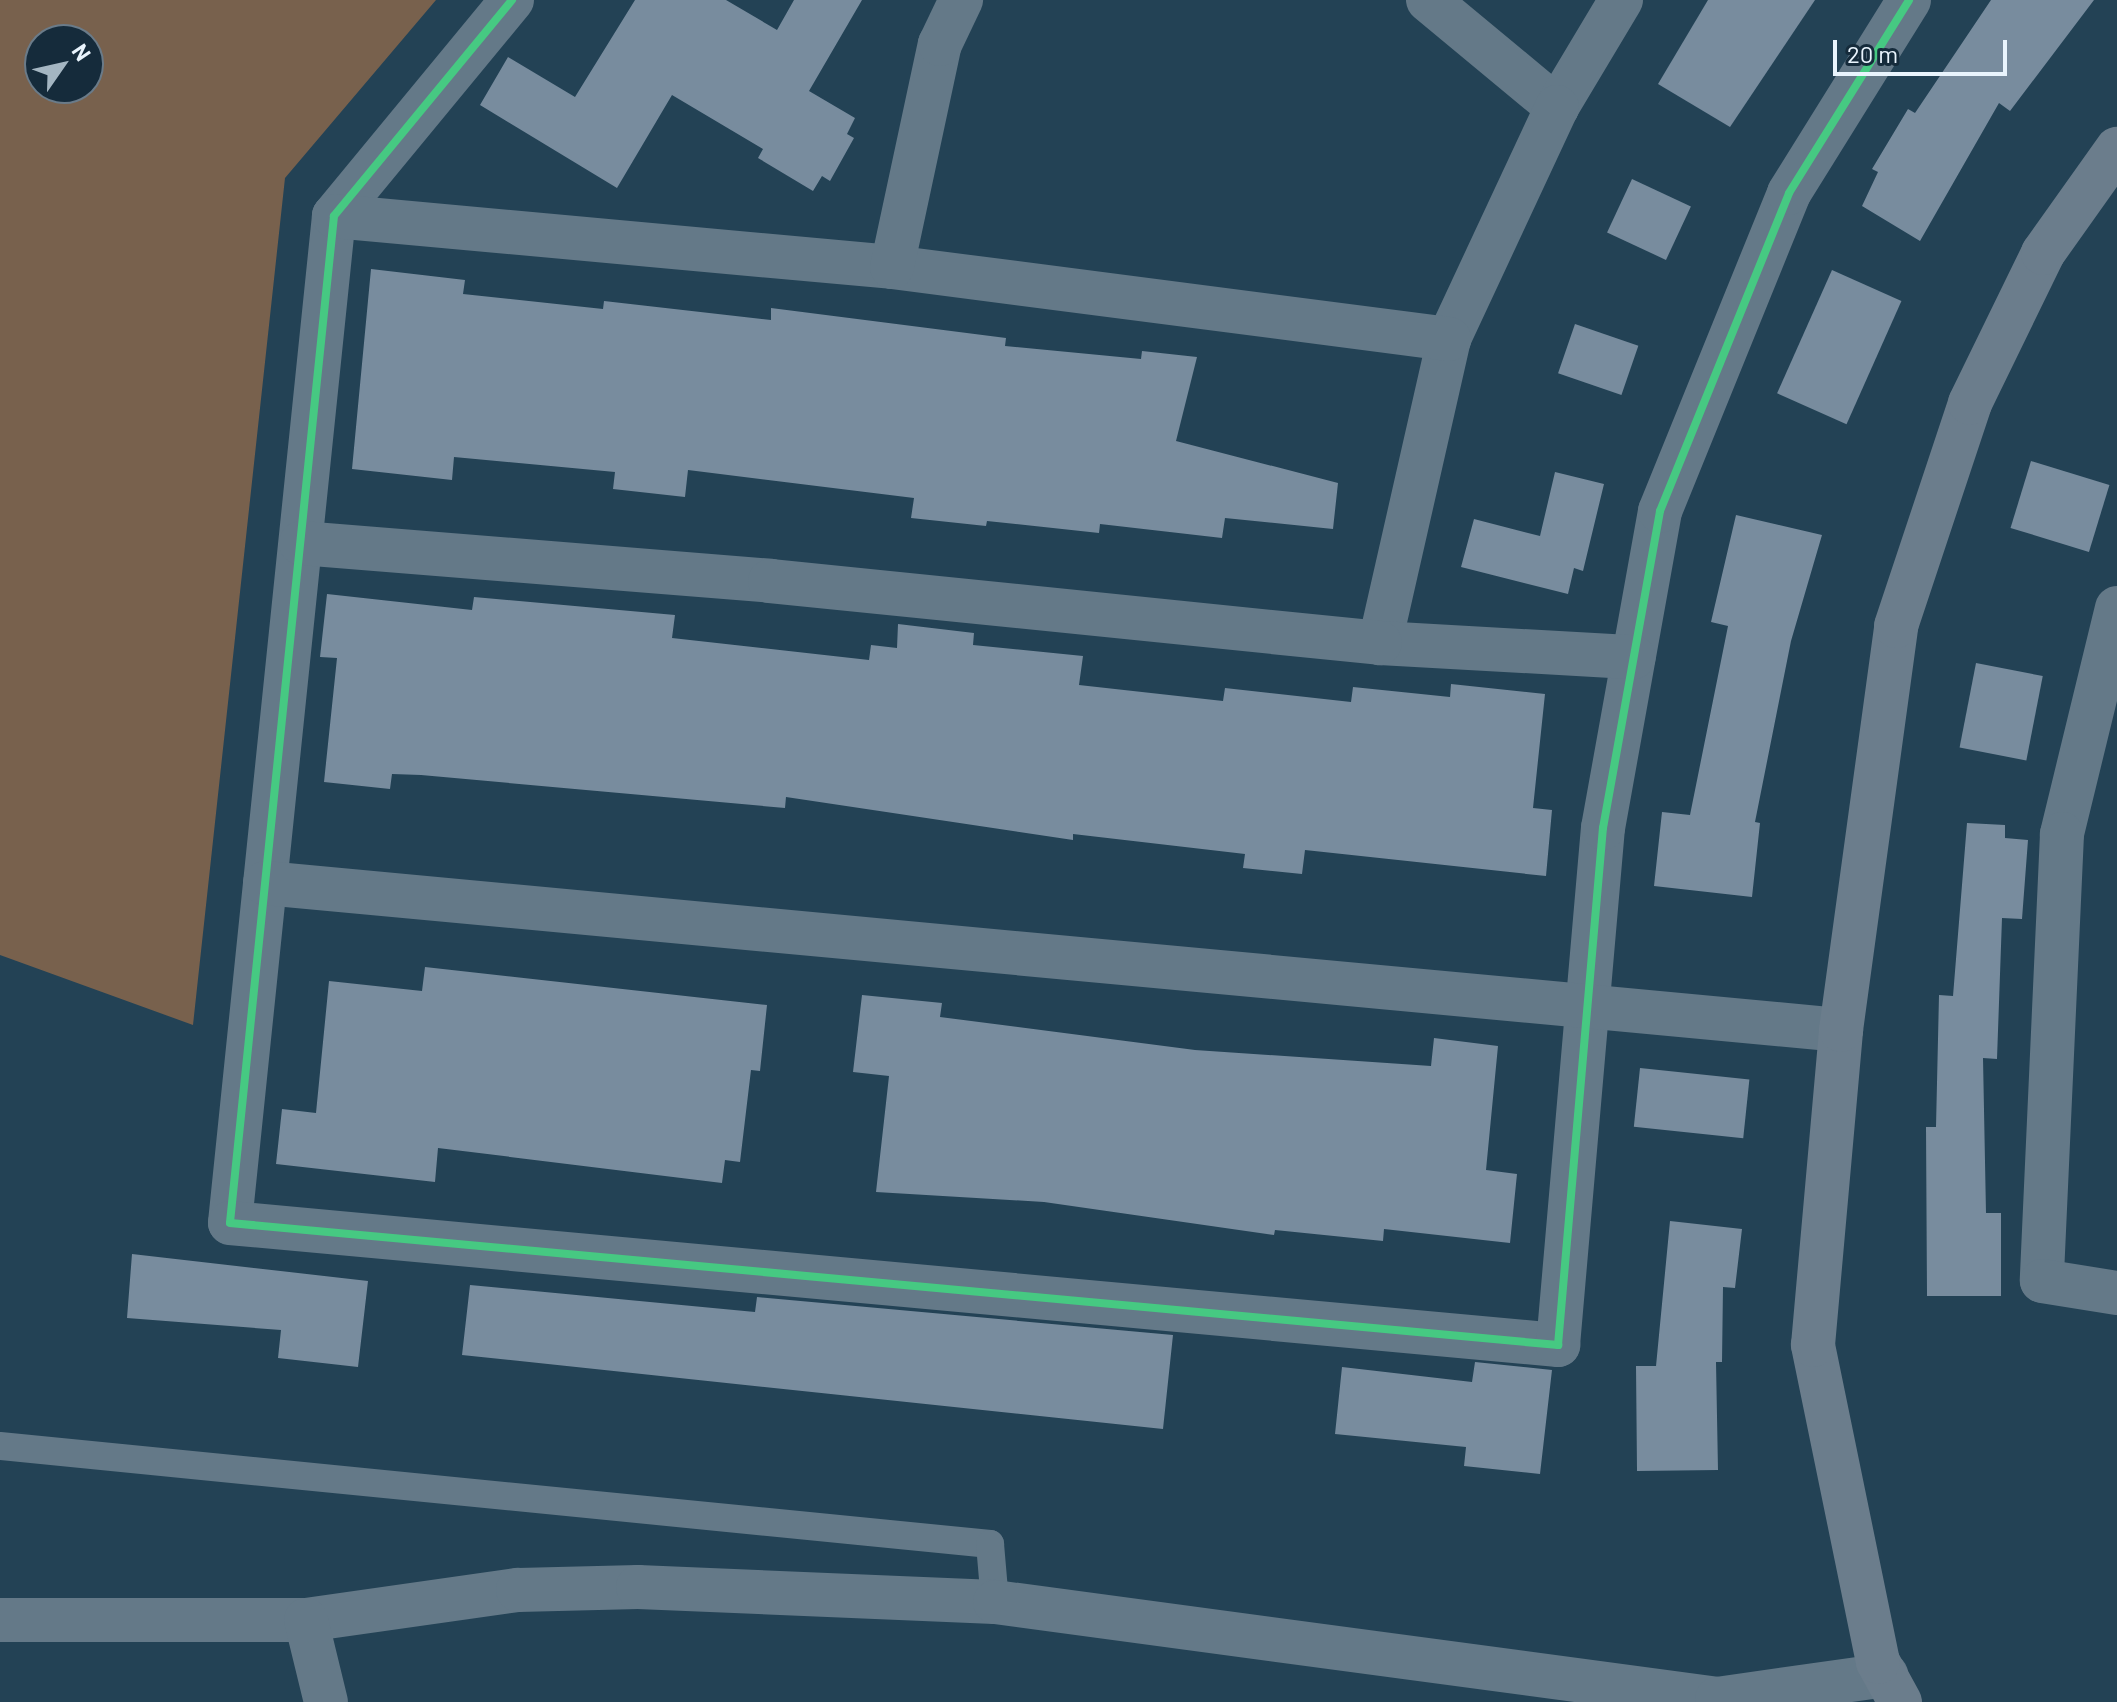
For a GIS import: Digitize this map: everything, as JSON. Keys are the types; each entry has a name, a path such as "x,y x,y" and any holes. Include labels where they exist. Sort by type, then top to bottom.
{"street":[{"path":"512,0 334,216 230,1223 1558,1345 1603,828 1660,511 1789,193 1909,0"},
{"path":"892,267 940,44 961,0"},
{"path":"1428,0 1557,107"},
{"path":"1380,643 1449,339 1557,107 1621,0"},
{"path":"0,1620 306,1620 533,1589 638,1587 995,1602 1717,1699 1893,1689 1878,1662 1813,1345 1841,1030 1896,626 1970,403 2043,253 2117,149"},
{"path":"334,216 892,267 1449,339"},
{"path":"301,543 770,581 1380,643 1634,657"},
{"path":"2117,608 2062,834 2042,1281 2117,1293"},
{"path":"265,883 1841,1030"},
{"path":"306,1620 326,1702"}],"lane":[{"path":"0,1446 990,1544 995,1602"}],"shaded area":[{"path":"0,0 436,0 285,178 193,1025 0,955"}],"building":[{"path":"635,0 726,0 777,30 794,0 862,0 809,91 855,118 847,134 854,138 830,181 822,176 813,191 758,158 763,149 672,95 617,188 480,105 508,57 575,97"},
{"path":"1708,0 1815,0 1730,127 1658,84"},
{"path":"1991,0 2094,0 2010,111 1999,103 1920,241 1862,206 1878,172 1872,169 1908,109 1915,113"},
{"path":"1632,179 1691,206 1666,260 1607,232"},
{"path":"371,269 465,280 463,294 603,309 604,301 771,320 771,308 1006,338 1005,346 1141,359 1142,351 1197,357 1176,441 1338,483 1333,529 1225,518 1222,538 1100,524 1099,533 987,521 986,526 911,518 914,498 688,470 685,497 613,489 615,472 454,457 452,480 352,469"},
{"path":"1832,270 1901,301 1847,424 1777,393"},
{"path":"1575,324 1638,346 1621,395 1558,373"},
{"path":"2031,461 2109,485 2089,552 2011,528"},
{"path":"1555,472 1604,484 1583,571 1574,568 1568,594 1461,567 1474,519 1540,536"},
{"path":"1736,515 1822,535 1791,641 1755,822 1760,823 1752,897 1654,886 1662,812 1690,815 1728,626 1711,622"},
{"path":"327,594 472,610 474,597 675,615 672,638 869,660 871,645 897,648 898,624 974,633 973,645 1083,656 1079,685 1223,701 1225,688 1351,702 1353,687 1450,697 1451,684 1545,694 1533,808 1552,810 1546,876 1305,850 1302,874 1243,868 1245,854 1073,834 1073,840 786,797 785,808 421,775 392,774 390,789 324,782 337,658 320,657"},
{"path":"1976,663 2043,676 2026,760 1960,747"},
{"path":"1967,823 2005,825 2005,838 2028,840 2022,919 2002,918 1997,1059 1983,1058 1986,1213 2001,1213 2001,1296 1927,1296 1926,1127 1936,1127 1939,995 1953,996"},
{"path":"425,967 767,1005 760,1071 751,1070 740,1162 725,1160 722,1183 438,1148 435,1182 276,1164 282,1109 316,1113 329,981 422,991"},
{"path":"862,995 942,1003 940,1017 1195,1050 1431,1066 1434,1038 1498,1046 1486,1170 1517,1174 1510,1243 1384,1229 1383,1241 1275,1230 1274,1235 1044,1202 876,1192 889,1076 853,1072"},
{"path":"1640,1068 1749,1079 1743,1138 1634,1127"},
{"path":"1670,1221 1742,1229 1735,1288 1723,1287 1722,1362 1716,1362 1718,1470 1637,1471 1636,1366 1656,1366"},
{"path":"132,1254 368,1281 358,1367 278,1358 281,1330 127,1318"},
{"path":"470,1285 755,1312 757,1297 1173,1335 1163,1429 462,1355"},
{"path":"1475,1362 1552,1370 1540,1474 1464,1466 1466,1447 1335,1434 1342,1367 1472,1382"}],"cycle path":[{"path":"512,0 334,216 230,1223 1558,1345 1603,828 1660,511 1789,193 1909,0"}]}
